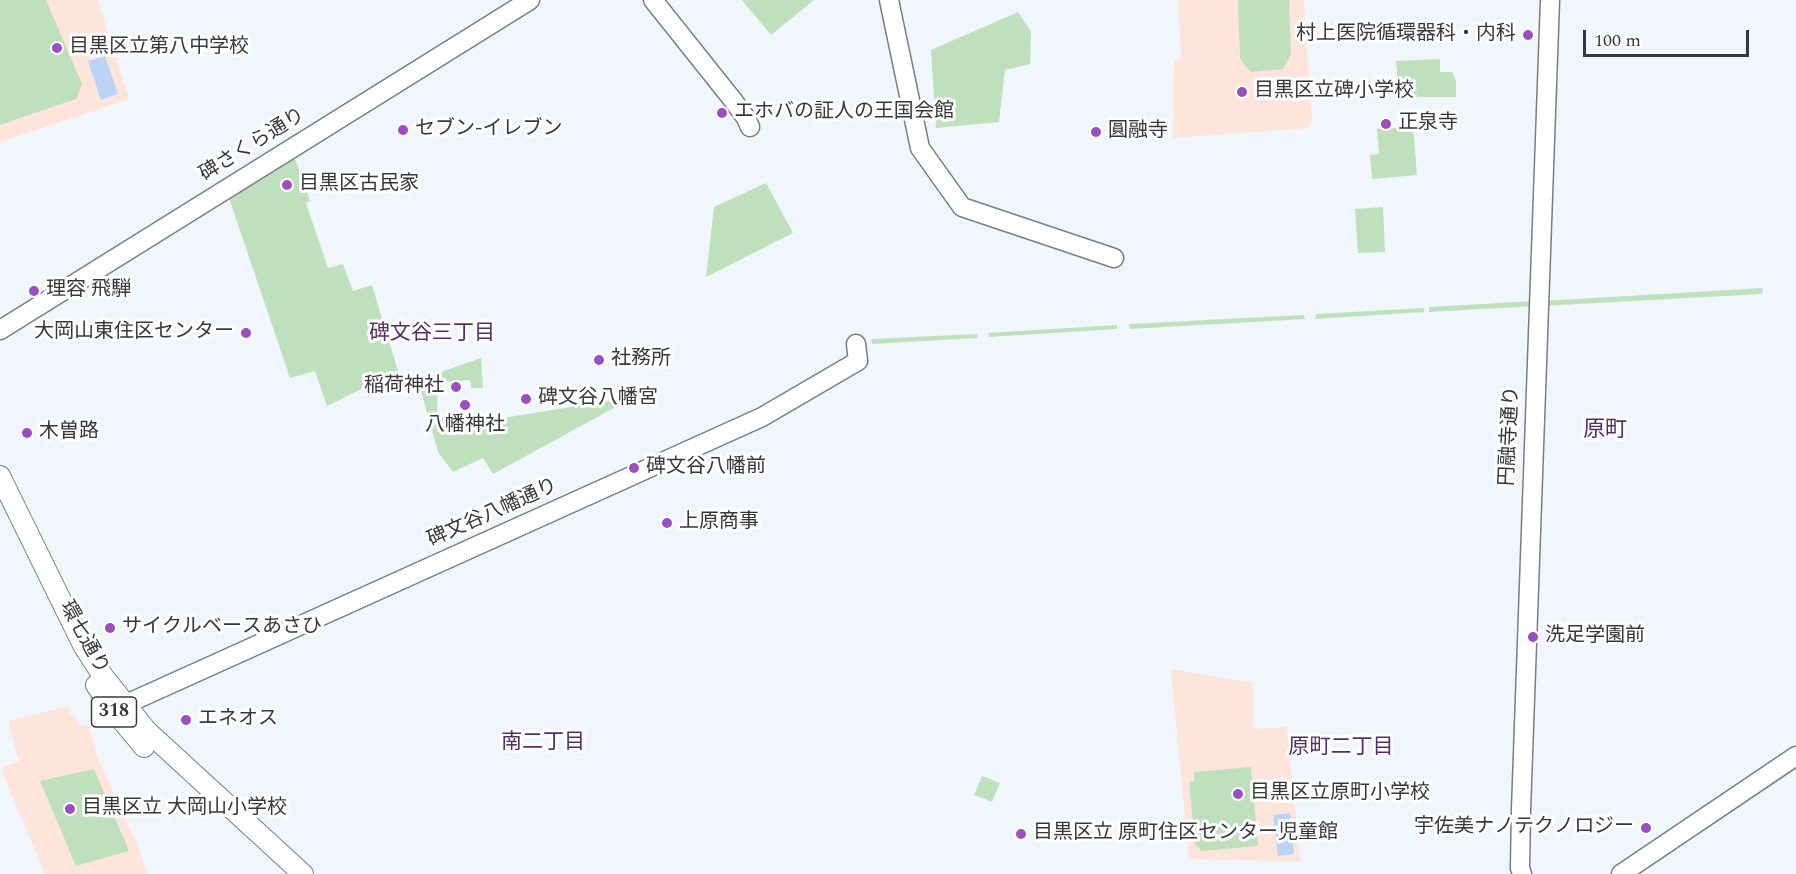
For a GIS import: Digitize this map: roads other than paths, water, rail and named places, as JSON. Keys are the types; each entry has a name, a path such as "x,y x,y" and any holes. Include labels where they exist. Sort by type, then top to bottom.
{"main road":[{"name":"環七通り","path":"0,476 83,645 140,743 283,874"},
{"name":"環七通り","path":"0,506 60,628 119,707 303,874"}],"street":[{"name":"碑さくら通り","path":"0,330 530,0"},
{"path":"653,0 732,99 750,127"},
{"path":"889,0 920,148 962,207 1114,258"},
{"name":"円融寺通り","path":"1522,874 1520,868 1521,810 1550,0"},
{"name":"碑文谷八幡通り","path":"119,707 762,417 858,361 856,344"},
{"path":"1621,874 1796,756"}],"water":[{"path":"105,56 118,94 101,100 88,61"},
{"path":"1290,813 1294,854 1278,856 1273,815"}],"place":[{"name":"村上医院循環器科・内科","path":"1528,35"},
{"name":"目黒区立第八中学校","path":"57,48"},
{"name":"目黒区立碑小学校","path":"1242,92"},
{"name":"エホバの証人の王国会館","path":"722,113"},
{"name":"正泉寺","path":"1386,124"},
{"name":"セブン-イレブン","path":"403,130"},
{"name":"圓融寺","path":"1096,132"},
{"name":"目黒区古民家","path":"287,185"},
{"name":"理容 飛騨","path":"34,291"},
{"name":"大岡山東住区センター","path":"246,333"},
{"name":"社務所","path":"599,360"},
{"name":"稲荷神社","path":"456,387"},
{"name":"碑文谷八幡宮","path":"526,399"},
{"name":"八幡神社","path":"465,405"},
{"name":"木曽路","path":"27,433"},
{"name":"碑文谷八幡前","path":"634,468"},
{"name":"上原商事","path":"667,523"},
{"name":"サイクルベースあさひ","path":"110,628"},
{"name":"洗足学園前","path":"1533,637"},
{"name":"エネオス","path":"186,720"},
{"name":"目黒区立原町小学校","path":"1238,794"},
{"name":"目黒区立 大岡山小学校","path":"70,809"},
{"name":"宇佐美ナノテクノロジー","path":"1646,828"},
{"name":"目黒区立 原町住区センター児童館","path":"1021,834"}],"district":[{"name":"碑文谷三丁目","path":"432,335"},
{"name":"原町","path":"1605,432"},
{"name":"南二丁目","path":"543,744"},
{"name":"原町二丁目","path":"1341,749"}]}
